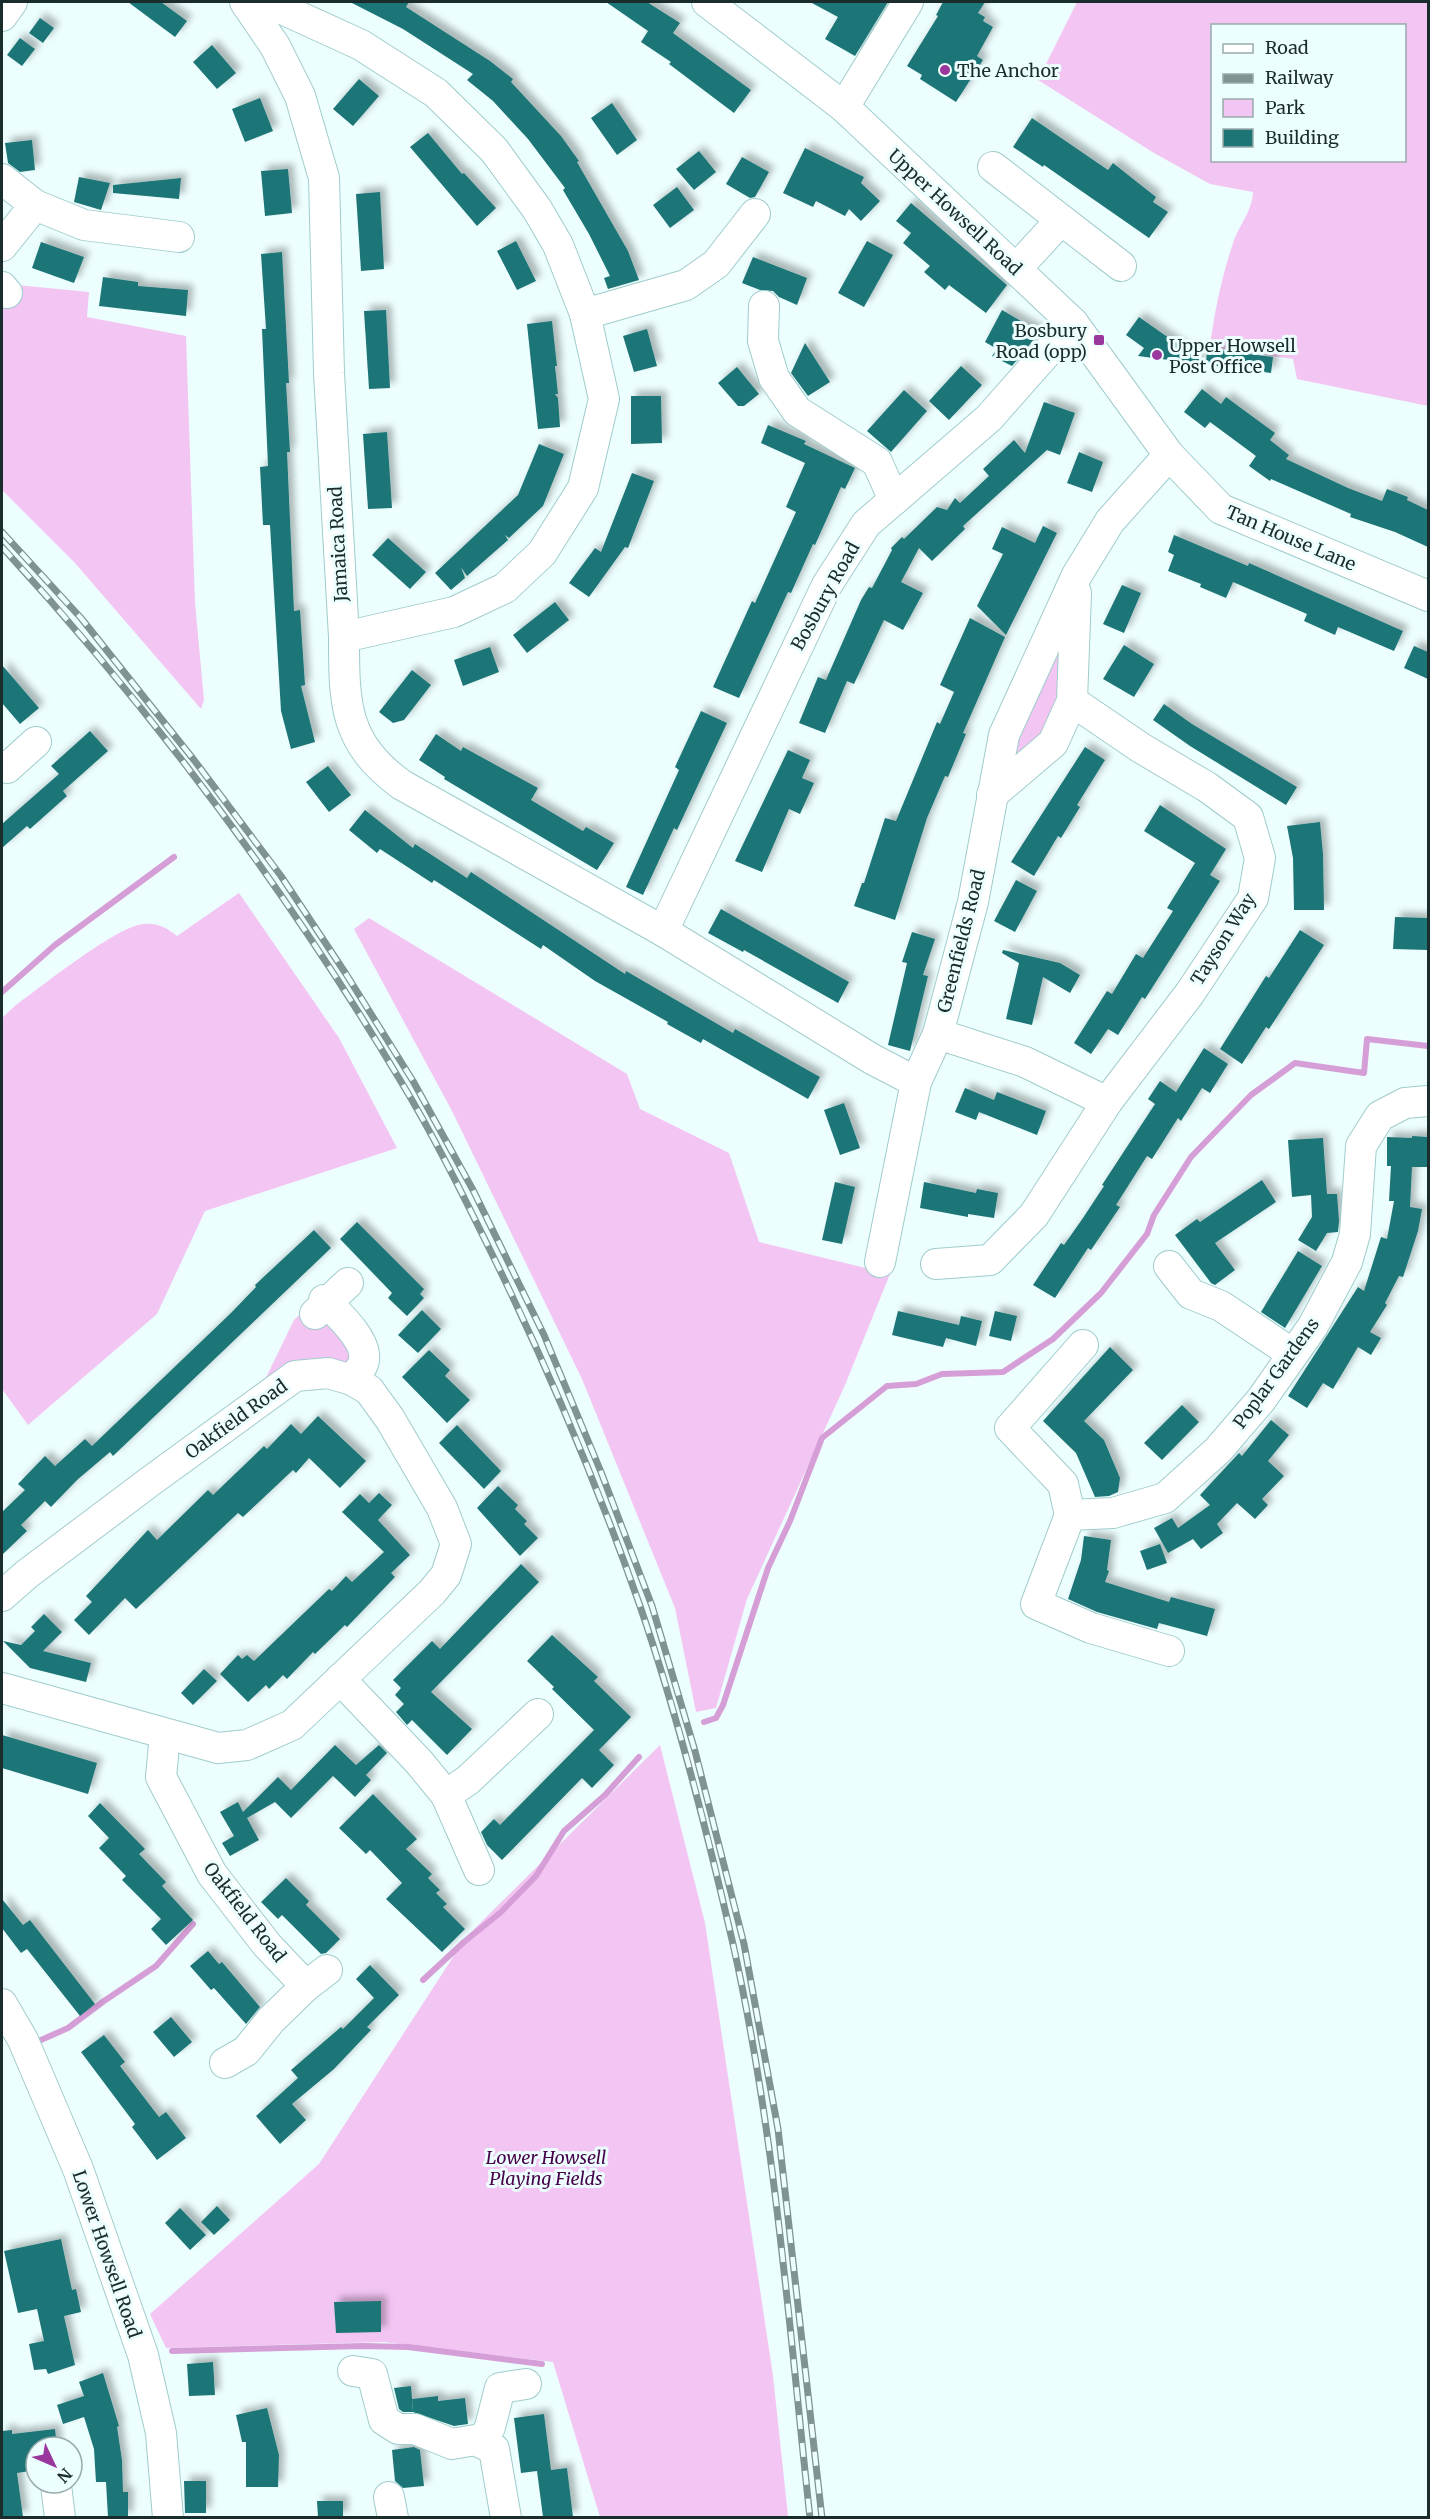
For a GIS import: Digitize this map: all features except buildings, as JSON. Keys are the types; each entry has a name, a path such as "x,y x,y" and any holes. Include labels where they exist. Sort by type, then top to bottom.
{"street":[{"path":"2,16 12,2"},
{"name":"Jamaica Road","path":"245,2 275,46 300,96 324,178 329,374 344,637 344,680 356,738 384,773 402,785 663,931"},
{"path":"267,2 361,45 436,93 494,150 537,209 558,245 585,314 604,399 583,488 542,553 505,588 454,612 344,637"},
{"name":"Upper Howsell Road","path":"707,2 844,106 1073,323 1169,455"},
{"path":"844,106 908,2"},
{"path":"993,167 1121,266"},
{"path":"2,179 35,205 84,225 179,237"},
{"path":"2,246 35,205"},
{"path":"585,314 686,285 716,264 755,214"},
{"path":"1016,269 1061,220"},
{"path":"764,306 763,341 774,378 797,411 877,462 894,500"},
{"name":"Bosbury Road","path":"663,931 827,585 866,524 989,418 1073,323"},
{"name":"Greenfields Road","path":"880,1262 916,1082 938,1034 973,902 1004,735 1077,575 1110,521 1169,455"},
{"name":"Tan House Lane","path":"1169,455 1221,509 1428,596"},
{"name":"Greenfields Road","path":"992,795 1053,743 1072,701 1077,575"},
{"name":"Tayson Way","path":"936,1264 990,1260 1034,1215 1107,1102 1190,993 1253,898 1260,858 1248,817 1207,787 1141,748 1072,701"},
{"path":"663,931 872,1059 916,1082"},
{"path":"938,1034 1025,1062 1107,1102"},
{"name":"Poplar Gardens","path":"1070,1515 1113,1513 1166,1498 1218,1450 1262,1400 1313,1326 1347,1262 1355,1234 1361,1146 1380,1116 1405,1103 1428,1101"},
{"path":"1169,1266 1191,1294 1221,1306 1293,1354"},
{"path":"348,1283 322,1306 360,1340 365,1351 363,1364 352,1380"},
{"path":"1083,1345 1001,1437 1063,1484 1070,1515 1036,1604 1091,1628 1169,1651"},
{"name":"Oakfield Road","path":"2,1596 27,1574 152,1480 295,1376 328,1373 352,1380 369,1390 390,1419 442,1508 456,1544 447,1575 432,1592 292,1725 247,1745 218,1748 2,1688"},
{"path":"340,1679 419,1762 446,1795 480,1870"},
{"path":"446,1795 468,1780 540,1712"},
{"name":"Oakfield Road","path":"165,1734 161,1777 212,1874 267,1945 317,1978 271,2020 245,2060"},
{"name":"Lower Howsell Road","path":"2,2004 23,2040 75,2161 143,2355 161,2433 168,2517"},
{"path":"353,2371 372,2374 384,2420 398,2429 415,2429 452,2444 474,2440 494,2449 506,2517"},
{"path":"482,2443 490,2427 500,2388 526,2384"},
{"path":"57,2495 60,2517"}],"green space":[{"path":"1077,2 1428,2 1428,406 1297,379 1293,359 1210,347 1225,268 1236,236 1248,212 1253,192 1210,184 1154,153 1038,80"},
{"path":"17,285 89,292 87,317 186,336 195,603 204,700 201,709 75,563 2,490 2,297"},
{"path":"1061,631 1058,717 1024,760 1010,758"},
{"path":"239,893 339,1038 397,1148 205,1211 157,1314 28,1425 2,1389 2,1018 16,1005 99,945 132,927 154,924 177,936"},
{"path":"369,918 627,1074 640,1109 729,1153 759,1242 890,1274 845,1385 747,1599 716,1708 696,1712 675,1608 582,1379 452,1111 354,929"},
{"path":"306,1308 337,1326 357,1366 259,1392 294,1320"},
{"name":"Lower Howsell Playing Fields","path":"660,1745 705,1923 773,2376 788,2516 783,2518 600,2517 553,2362 384,2342 166,2348 150,2314 319,2164 466,1937"}],"waterway":[{"path":"2,992 55,945 174,857"},
{"path":"704,1722 716,1718 723,1705 768,1568 790,1521 822,1438 887,1386 916,1384 942,1374 1003,1372 1053,1339 1101,1293 1147,1234 1154,1215 1191,1157 1251,1095 1295,1063 1364,1073 1367,1039 1428,1046"},
{"path":"423,1980 501,1912 536,1876 564,1831 605,1795 639,1757"},
{"path":"41,2040 68,2028 156,1966 193,1924"},
{"path":"172,2351 408,2347 542,2364"}],"railway":[{"path":"2,532 81,618 194,760 281,876 346,974 413,1081 473,1190 544,1335 601,1472 652,1606 695,1751 744,1944 778,2129 822,2518"},
{"path":"2,547 111,672 164,737 264,870 311,939 413,1101 436,1144 533,1340 571,1428 624,1561 667,1689 702,1816 733,1944 748,2015 770,2158 810,2518"}],"place":[{"name":"The Anchor","path":"945,70"},
{"name":"Bosbury Road (opp)","path":"1099,340"},
{"name":"Upper Howsell Post Office","path":"1157,355"}]}
